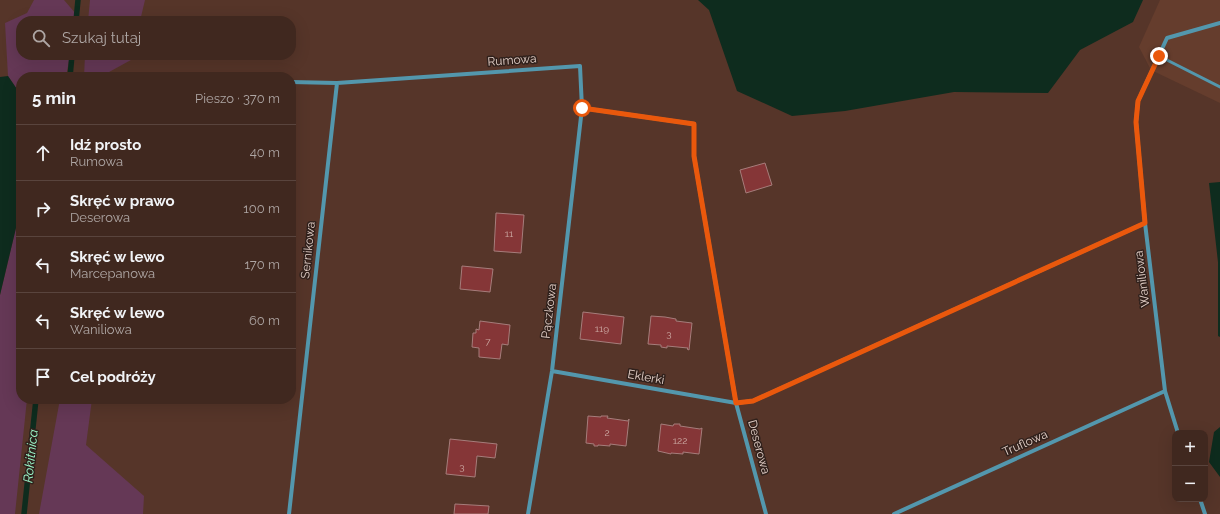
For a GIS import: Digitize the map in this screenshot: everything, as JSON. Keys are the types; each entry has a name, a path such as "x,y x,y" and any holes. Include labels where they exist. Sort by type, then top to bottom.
{"street":[{"name":"Waniliowa","path":"1177,430 1165,391 1145,223 1136,122 1137,108 1138,101 1167,38 1220,23"},
{"name":"Rumowa","path":"296,82 337,83 580,66 582,108"},
{"name":"Sernikowa","path":"289,514 337,83"},
{"name":"Deserowa","path":"582,108 694,124 694,156 736,403 766,514"},
{"name":"Pączkowa","path":"528,514 552,371 582,108"},
{"name":"Eklerki","path":"552,371 736,403 753,401 1145,223"},
{"name":"Truflowa","path":"894,514 1165,391"},
{"path":"1201,502 1205,514"}],"lane":[{"path":"1159,56 1220,87"}],"shaded area":[{"path":"34,0 64,0 76,14 76,16 20,16 27,13"},
{"path":"90,0 145,0 141,16 88,16"},
{"path":"698,0 1143,0 1133,22 1080,50 1048,93 954,92 845,111 792,116 737,91 709,10"},
{"path":"1160,0 1220,0 1220,103 1151,70 1139,47"},
{"path":"16,18 16,60 69,60 67,72 16,72 16,88 8,76 5,23"},
{"path":"85,60 131,60 109,72 84,72"},
{"path":"8,76 16,88 16,228 0,295 0,77"},
{"path":"1220,182 1220,337 1218,336 1218,262 1209,183"},
{"path":"16,228 16,404 26,404 15,514 0,514 0,295"},
{"path":"59,404 91,404 86,445 144,496 143,514 39,514"},
{"path":"1220,427 1220,477 1209,462 1214,432"}],"building":[{"path":"765,163 772,185 746,193 740,170"},
{"path":"496,213 524,215 521,253 494,251"},
{"path":"462,266 493,269 490,292 460,289"},
{"path":"583,312 624,317 621,344 580,339"},
{"path":"651,316 665,317 676,319 676,321 692,323 689,350 687,349 688,348 667,346 667,348 661,347 661,345 648,344"},
{"path":"480,321 510,325 508,345 502,344 500,359 479,357 479,348 472,347 473,333 476,333 476,329 479,330"},
{"path":"588,416 608,416 607,418 628,421 629,419 626,446 610,444 610,446 594,446 594,444 586,443"},
{"path":"661,424 673,426 674,424 680,424 680,426 702,428 699,454 683,452 683,454 671,454 658,451"},
{"path":"450,439 497,444 495,458 477,456 475,477 446,474"},
{"path":"455,504 489,506 488,514 454,514"}],"waterway":[{"name":"Rokitnica","path":"76,16 78,0"},
{"name":"Rokitnica","path":"70,72 72,60"},
{"name":"Rokitnica","path":"24,514 35,404"}],"route":[{"path":"582,108 694,124 694,156 736,403 753,401 1145,223 1136,122 1138,101 1159,56"}]}
